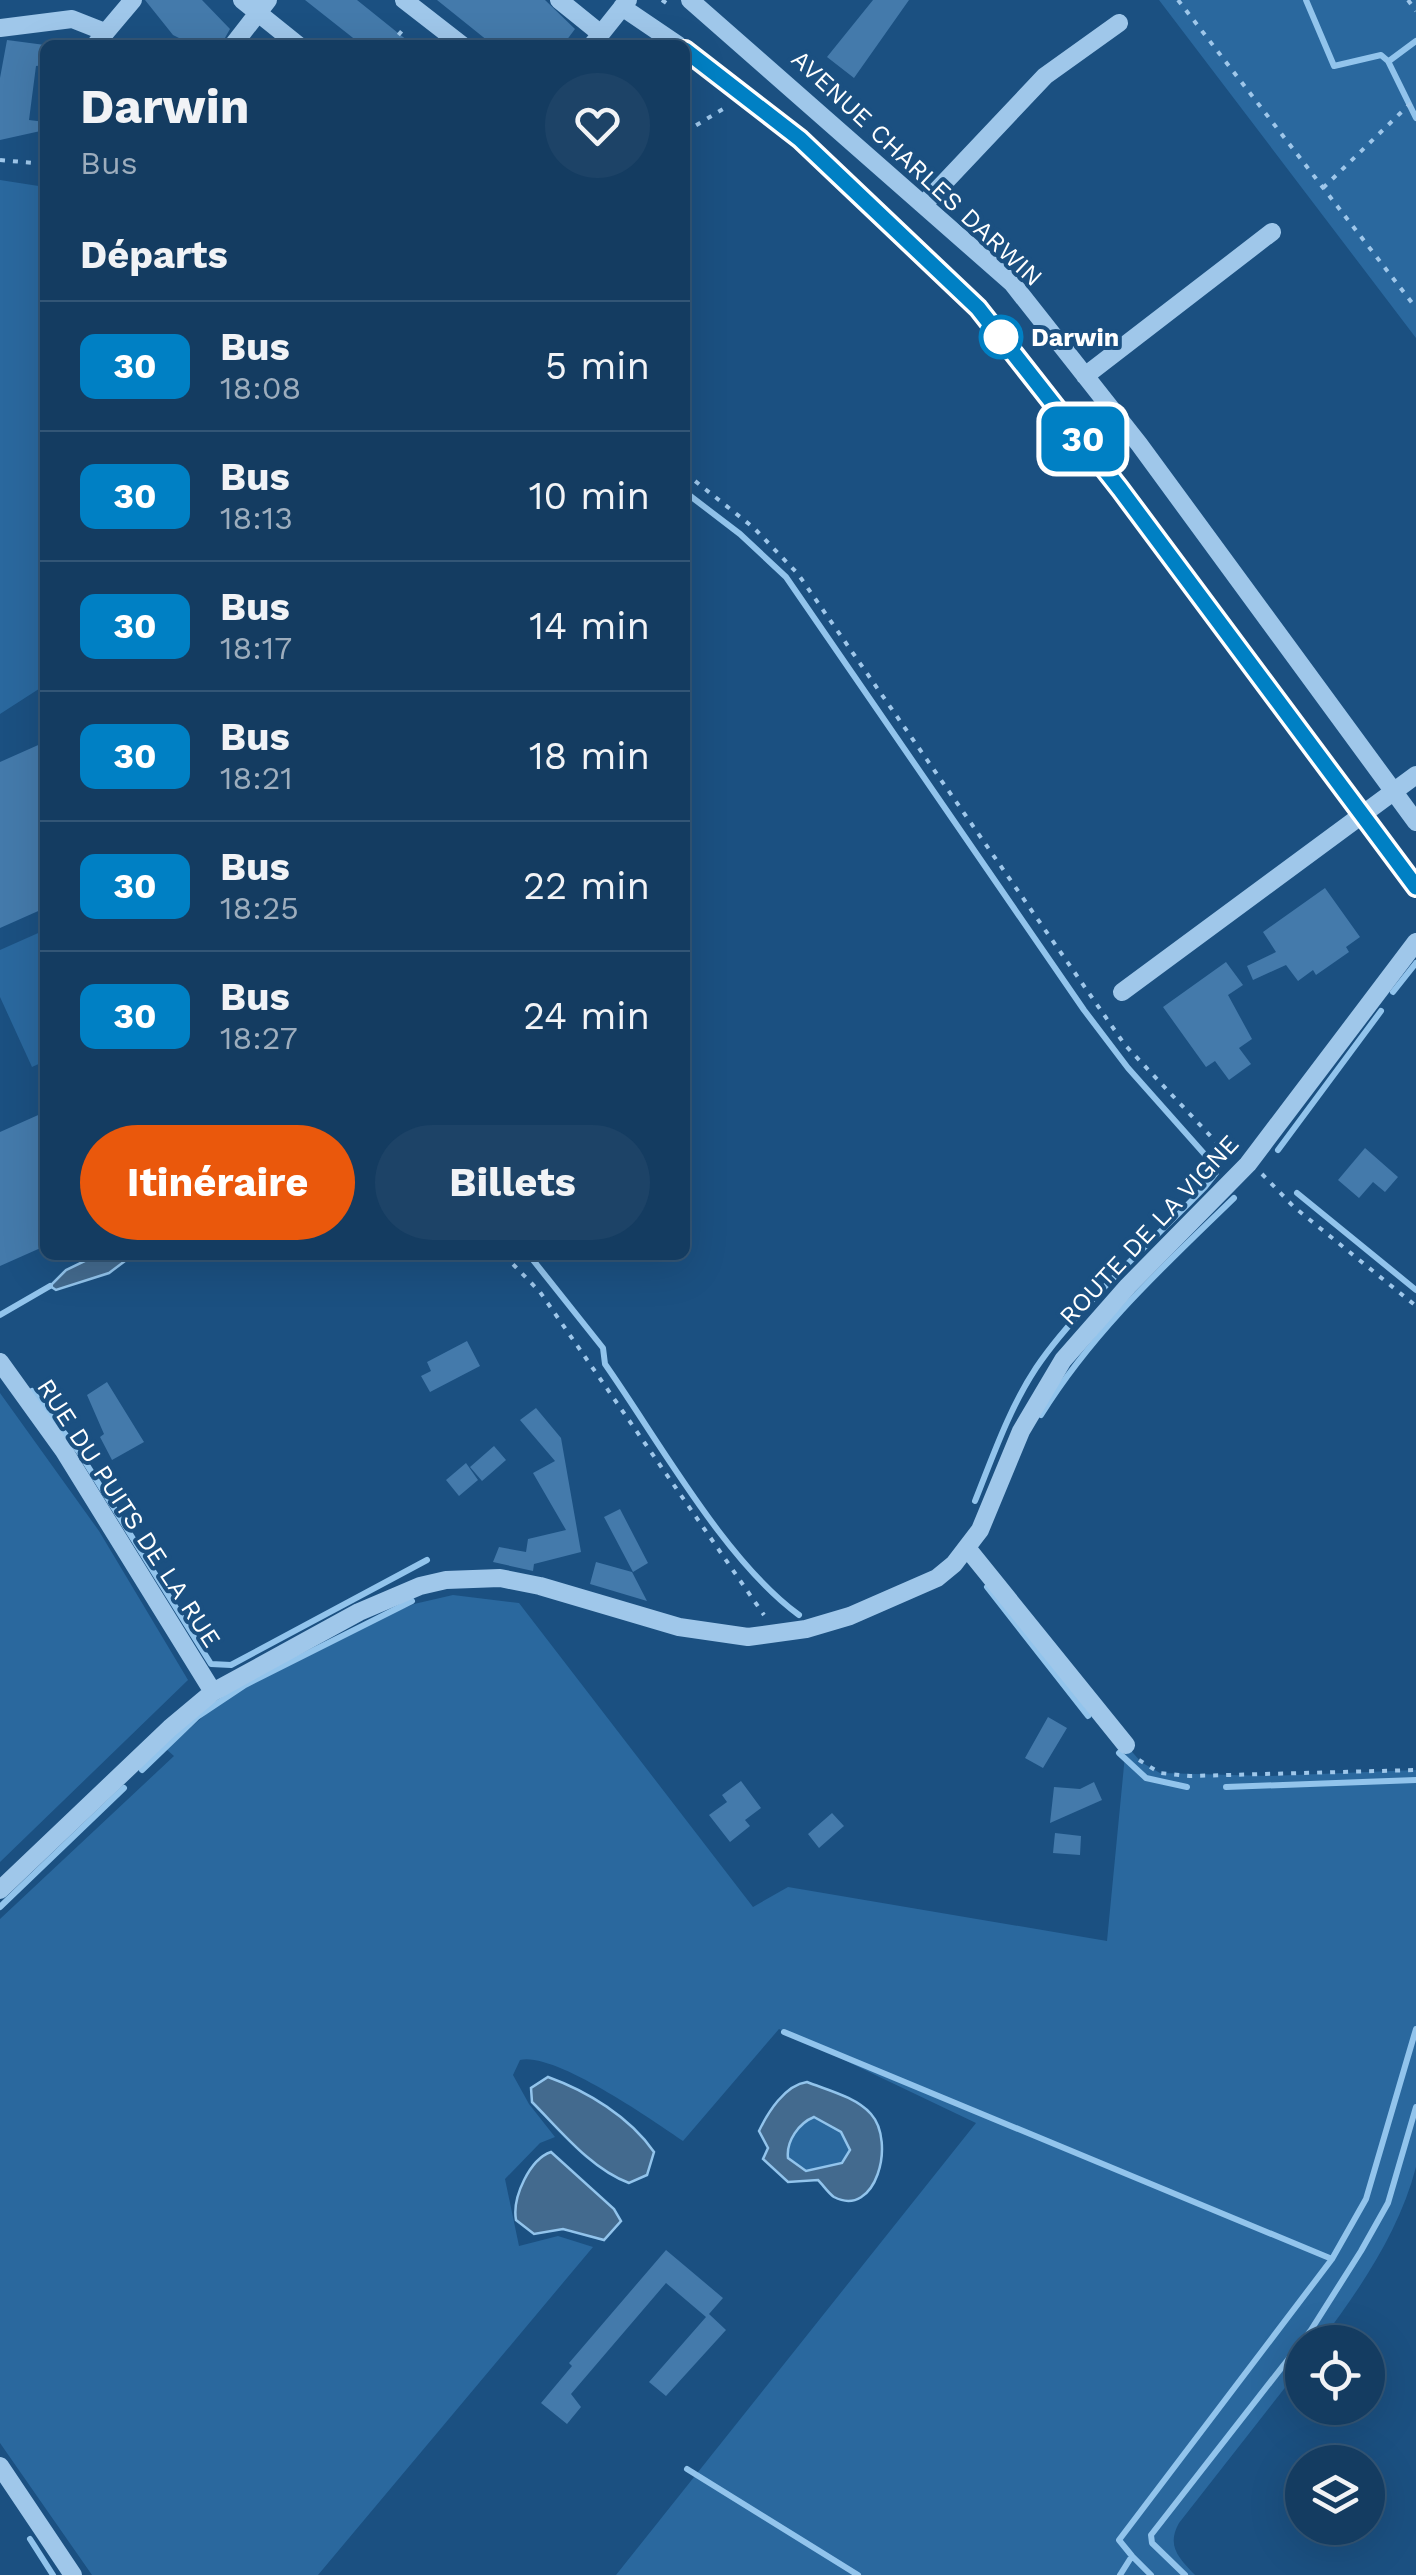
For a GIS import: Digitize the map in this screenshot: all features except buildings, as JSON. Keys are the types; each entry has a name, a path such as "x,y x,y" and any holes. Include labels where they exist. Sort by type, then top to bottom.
{"street":[{"path":"0,28 72,20 100,39 133,0"},
{"path":"242,0 263,6 294,40"},
{"path":"404,0 456,40"},
{"path":"558,0 597,40 625,4 672,40"},
{"name":"AVENUE CHARLES DARWIN","path":"690,0 1012,283 1416,822"},
{"path":"237,40 263,6"},
{"path":"924,203 1045,76 1119,24"},
{"path":"690,54 800,139 978,308 1120,489 1416,887"},
{"path":"1085,376 1272,232"},
{"path":"1122,992 1416,774"},
{"name":"ROUTE DE LA VIGNE","path":"0,1890 213,1692 391,1597 420,1586 460,1578 500,1578 713,1634 779,1634 850,1616 937,1578 968,1548 994,1500 1029,1416 1064,1360 1128,1286 1248,1164 1416,942"},
{"name":"RUE DU PUITS DE LA RUE","path":"0,1362 64,1450 213,1692"},
{"path":"968,1548 1126,1745"},
{"path":"0,2466 73,2575"}],"path":[{"path":"1178,0 1416,308"},
{"path":"1408,0 1416,11"},
{"path":"394,40 408,24"},
{"path":"690,129 744,95"},
{"path":"1324,188 1416,98"},
{"path":"0,160 40,164"},
{"path":"690,477 754,528 798,574 1125,1044 1218,1144 1268,1179 1294,1207 1416,1306"},
{"path":"509,1260 540,1292 779,1634"},
{"path":"1126,1745 1141,1762 1160,1773 1269,1776 1416,1770"}],"shaded area":[{"path":"1159,0 1416,0 1416,338"},
{"path":"0,180 40,186 40,688 0,714"},
{"path":"40,932 40,1063 32,1067 0,997 0,950"},
{"path":"87,1260 126,1260 109,1273 56,1290 50,1286 66,1270"},
{"path":"0,1393 99,1531 188,1680 0,1862"},
{"path":"453,1595 519,1603 753,1907 788,1887 1107,1941 1126,1745 1141,1762 1160,1773 1269,1776 1416,1770 1416,2167 1389,2237 1332,2325 1285,2325 1285,2388 1175,2531 1174,2545 1179,2557 1195,2575 616,2575 976,2123 779,2029 683,2141 579,2077 536,2060 520,2060 513,2075 529,2104 555,2137 540,2143 505,2179 519,2246 558,2236 593,2247 318,2575 92,2575 0,2443 0,1919 174,1756 166,1749 214,1707 257,1680 414,1604"},
{"path":"548,2077 592,2098 633,2127 654,2152 647,2175 629,2183 615,2177 565,2136 532,2102 531,2088"},
{"path":"807,2082 849,2099 871,2114 882,2142 881,2158 871,2188 861,2197 849,2201 834,2197 818,2180 788,2182 763,2159 768,2148 759,2131 778,2100","holes":["814,2117 841,2132 850,2150 842,2163 806,2171 788,2158 795,2133"]},
{"path":"814,2117 841,2132 850,2150 842,2163 806,2171 788,2158 789,2145 803,2124"},
{"path":"551,2152 614,2209 621,2221 604,2240 563,2229 534,2234 516,2220 524,2180 536,2162"}],"waterway":[{"path":"1306,0 1334,66 1381,55 1388,61 1416,118"},
{"path":"1389,61 1416,41"},
{"path":"690,496 740,534 786,577 1084,1010 1128,1068 1215,1166 1216,1173 1205,1187 1094,1298 1036,1368 1010,1416 975,1501"},
{"path":"1393,992 1416,963"},
{"path":"1278,1150 1381,1011"},
{"path":"1297,1193 1416,1290"},
{"path":"1041,1415 1106,1327 1234,1198"},
{"path":"533,1260 603,1348 605,1364 719,1532 745,1564 799,1615"},
{"path":"0,1315 50,1286"},
{"path":"32,1391 79,1452 211,1664 231,1665 427,1560"},
{"path":"987,1587 1088,1716"},
{"path":"142,1770 197,1717 245,1685 412,1601"},
{"path":"1119,1753 1146,1778 1187,1787"},
{"path":"1226,1787 1416,1780"},
{"path":"0,1907 124,1788"},
{"path":"1132,2556 1119,2540 1332,2259 1366,2199 1416,2029"},
{"path":"784,2032 1332,2259"},
{"path":"1185,2575 1152,2543 1151,2535 1311,2330 1361,2251 1388,2203 1416,2107"},
{"path":"687,2469 858,2575"},
{"path":"30,2539 53,2575"},
{"path":"1120,2575 1132,2556 1151,2575"}],"bus line":[{"name":"30","path":"690,54 800,139 978,308 1059,408 1416,887"}],"place":[{"name":"Darwin","path":"1001,337"}]}
